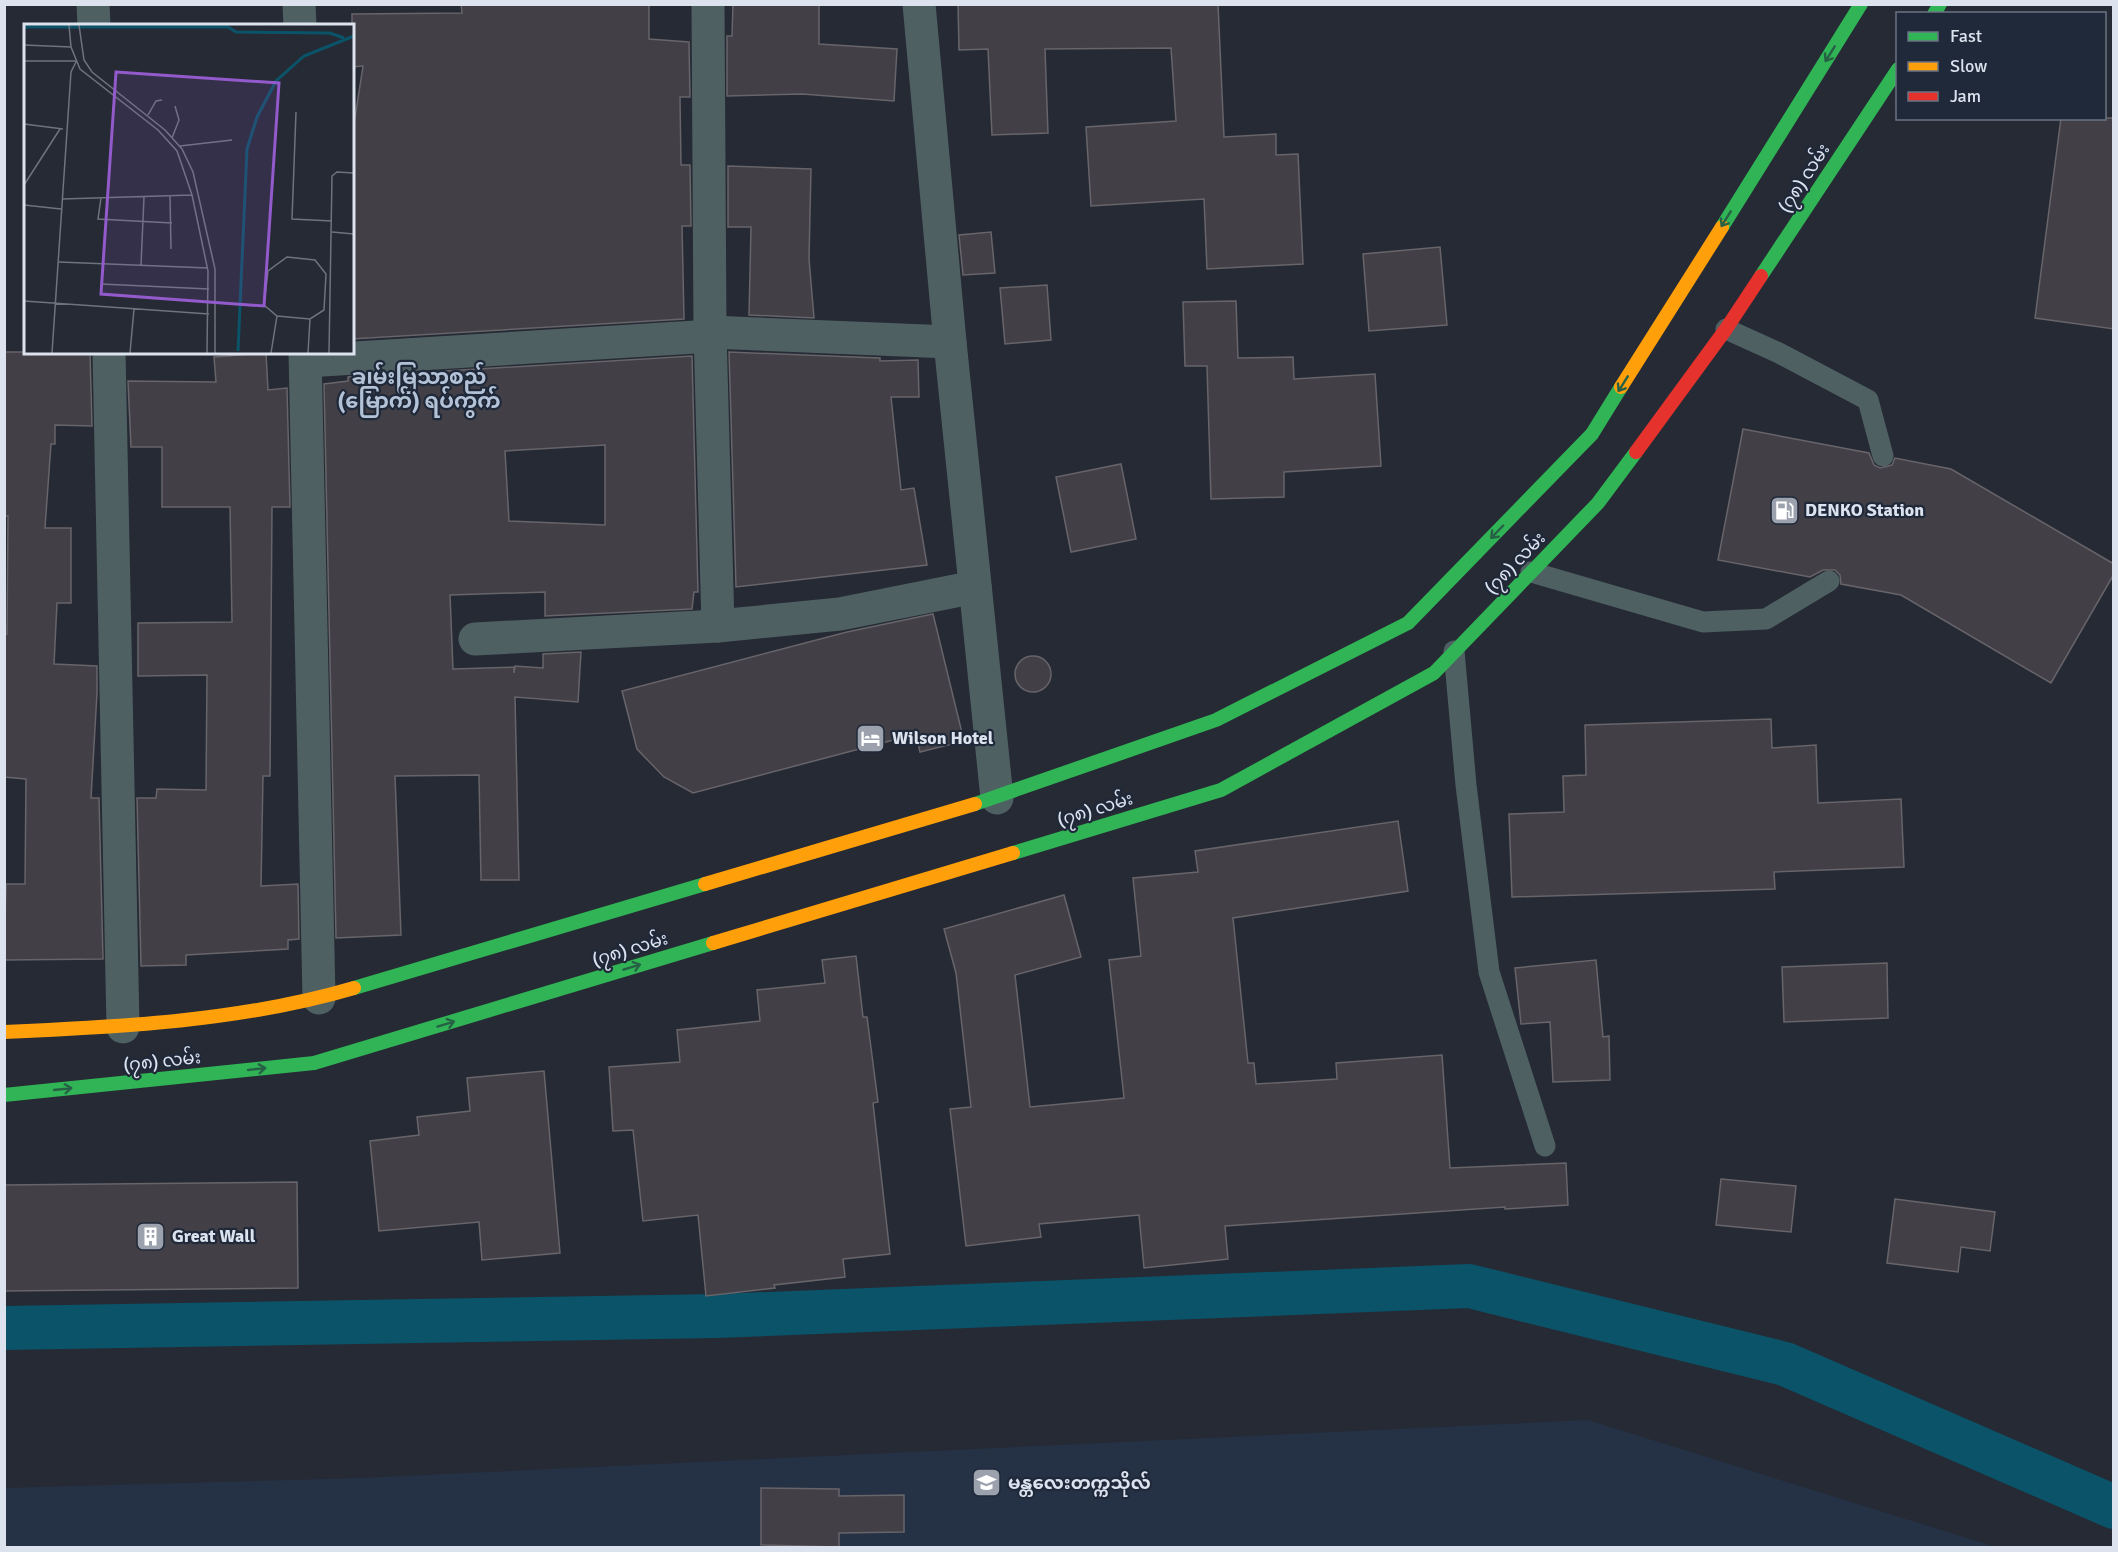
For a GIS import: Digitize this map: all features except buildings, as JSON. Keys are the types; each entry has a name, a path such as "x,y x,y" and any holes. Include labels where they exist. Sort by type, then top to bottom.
{"main road":[{"name":"(၇၈) လမ်း","path":"4,1032 123,1027 289,1005 320,998 997,798 1216,720 1408,623 1592,434 1861,4"},
{"name":"(၇၈) လမ်း","path":"4,1095 314,1063 1221,790 1434,673 1598,503 1726,329 1896,72"}],"street":[{"path":"93,4 94,24"},
{"path":"299,4 300,24"},
{"path":"708,4 710,332 718,626"},
{"path":"919,4 950,342 997,798"},
{"path":"320,998 305,357 696,337 710,332 950,342"},
{"path":"109,354 123,1027"},
{"path":"475,639 718,626 840,614 975,587"}],"lane":[{"path":"1726,329 1779,353 1868,400 1883,456"},
{"path":"1531,572 1703,622 1766,619 1829,581"},
{"path":"1454,651 1489,972 1545,1146"}],"shaded area":[{"name":"မန္တလေးတက္ကသိုလ်","path":"1588,1420 1996,1547 5,1548 4,1488 360,1478"}],"waterway":[{"path":"4,1328 717,1316 1469,1286 1785,1364 2114,1507"}],"traffic: fast":[{"path":"1722,227 1861,4"},
{"path":"1935,12 1940,4"},
{"path":"1761,276 1896,72"},
{"path":"975,804 1216,720 1408,623 1592,434 1621,387"},
{"path":"1013,853 1221,790 1434,673 1598,503 1636,452"},
{"path":"354,988 705,884"},
{"path":"4,1095 314,1063 713,943"}],"traffic: slow":[{"path":"1621,387 1722,227"},
{"path":"705,884 975,804"},
{"path":"713,943 1013,853"},
{"path":"4,1032 136,1025 225,1015 312,999 354,988"}],"traffic: jam":[{"path":"1636,452 1726,329 1761,276"}],"place":[{"name":"DENKO Station","path":"1784,510"},
{"name":"Wilson Hotel","path":"871,738"},
{"name":"Great Wall","path":"151,1236"},
{"name":"မန္တလေးတက္ကသိုလ်","path":"987,1483"}],"district":[{"name":"ချမ်းမြသာစည် (မြောက်) ရပ်ကွက်","path":"419,389"}]}
